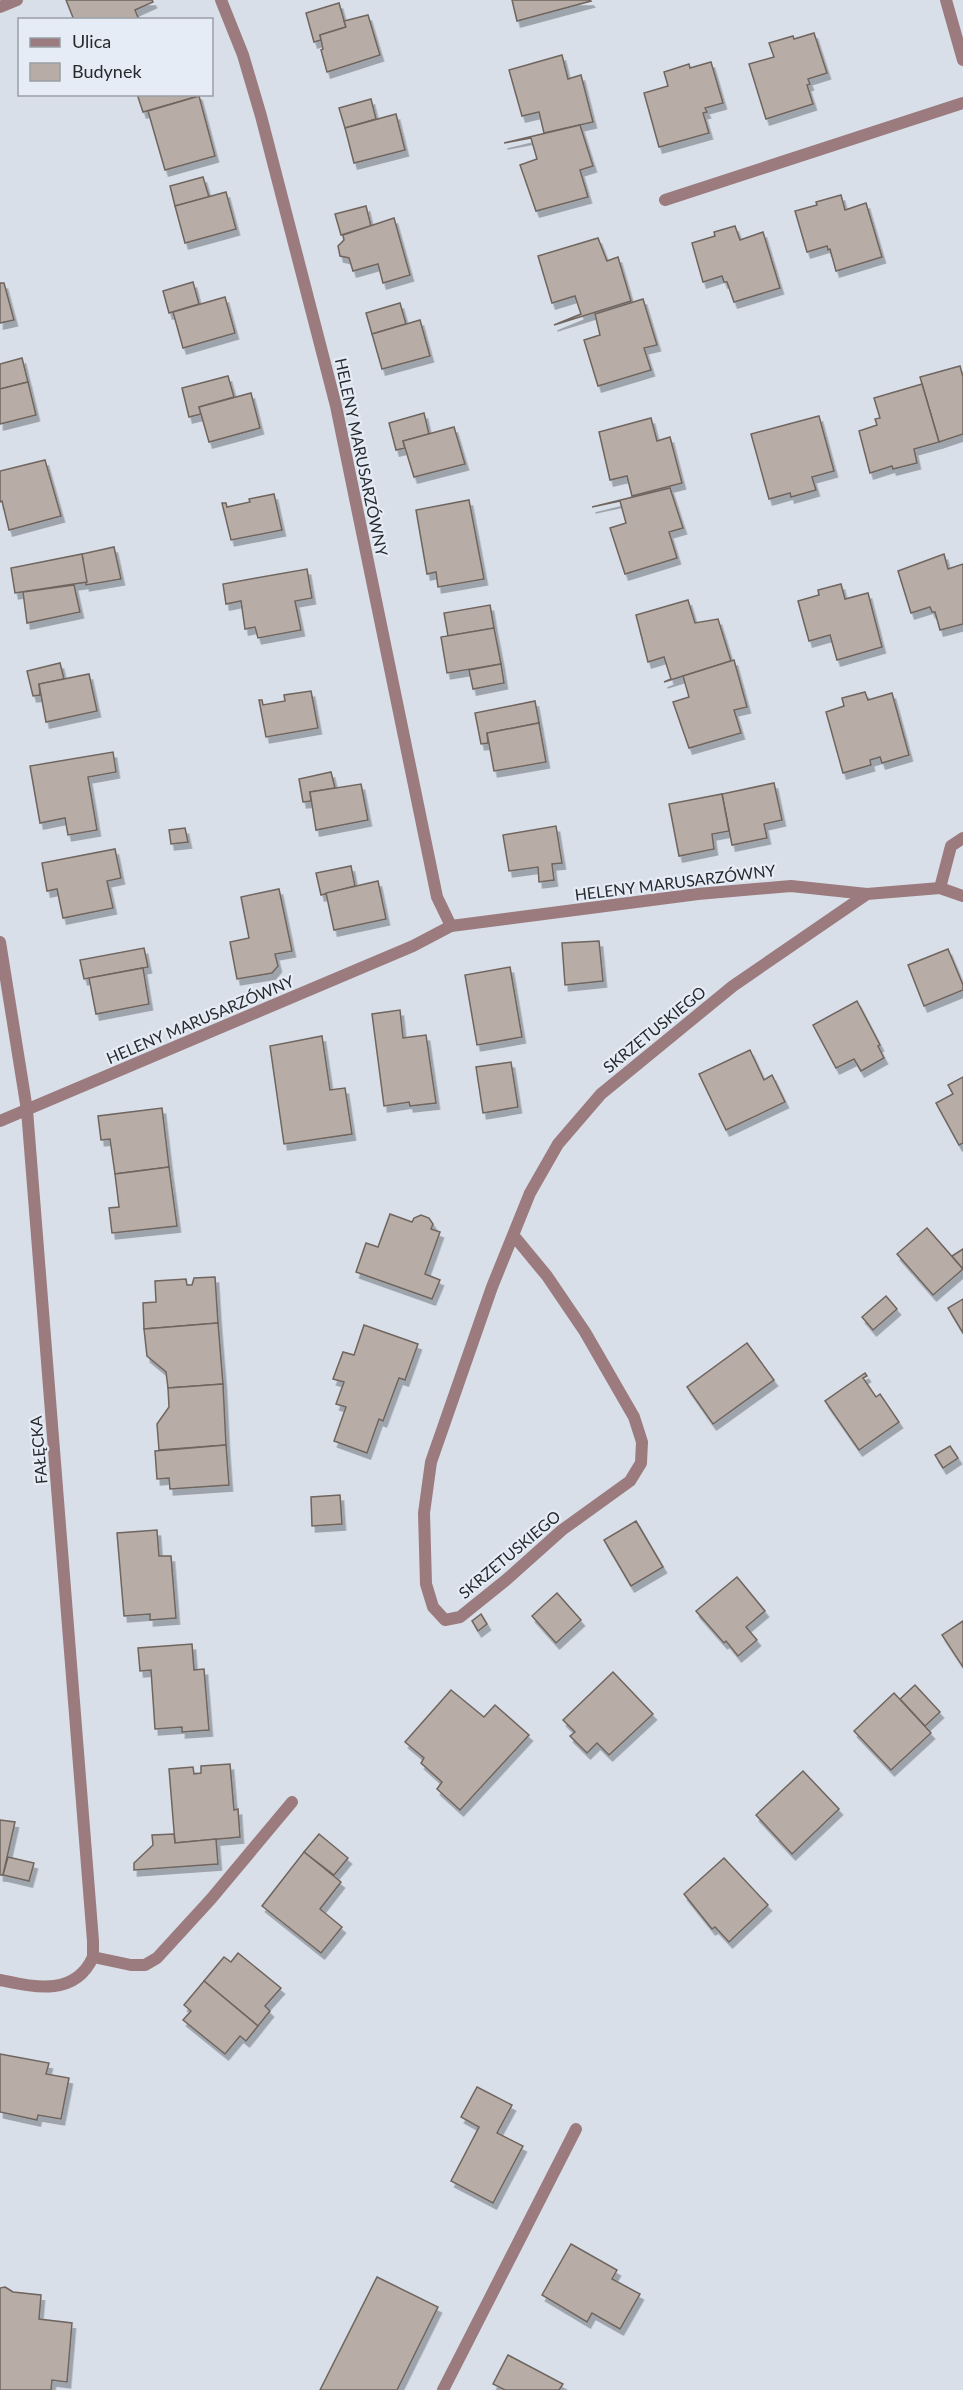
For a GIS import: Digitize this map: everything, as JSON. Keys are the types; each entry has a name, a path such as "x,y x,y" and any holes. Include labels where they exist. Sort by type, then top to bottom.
{"street":[{"path":"0,7 17,0"},
{"name":"HELENY MARUSARZÓWNY","path":"221,0 243,56 261,116 336,406 437,897 451,926"},
{"path":"946,0 963,60"},
{"path":"665,200 963,104"},
{"path":"963,838 951,846 940,888 963,896"},
{"name":"HELENY MARUSARZÓWNY","path":"0,1121 414,946 451,926 698,894 791,886 867,894 940,888"},
{"name":"SKRZETUSKIEGO","path":"514,1236 547,1276 585,1332 634,1417 642,1442 641,1463 630,1481 562,1530 460,1617 445,1620 433,1607 426,1584 424,1513 431,1462 492,1287 530,1193 558,1144 601,1094 733,986 867,894"},
{"name":"FAŁĘCKA","path":"0,942 27,1110 93,1957"},
{"path":"0,1980 38,1988 54,1987 82,1973 93,1957 131,1965 145,1965 157,1958 211,1899 292,1802"},
{"path":"443,2390 576,2128"}],"building":[{"path":"66,0 152,0 153,2 135,10 138,18 73,18"},
{"path":"512,0 590,0 591,1 517,21"},
{"path":"339,3 346,27 320,35 321,40 314,42 306,13"},
{"path":"368,15 380,55 327,72 321,50 323,49 320,35 346,27 344,21"},
{"path":"814,33 827,73 808,79 810,84 807,85 813,104 766,119 749,64 774,57 769,43"},
{"path":"562,55 568,79 581,75 593,122 544,133 539,112 522,116 509,70"},
{"path":"711,62 723,103 705,108 707,112 703,113 709,133 659,147 644,93 668,86 664,72 689,64 690,68"},
{"path":"138,96 199,96 143,112"},
{"path":"199,96 215,156 165,170 148,111"},
{"path":"371,99 376,119 345,128 339,108"},
{"path":"396,114 405,150 354,163 345,128"},
{"path":"580,125 593,166 580,170 588,197 536,211 520,165 537,159 531,138 504,143"},
{"path":"203,177 209,197 175,206 170,186"},
{"path":"226,192 236,229 185,243 175,206"},
{"path":"841,195 845,210 866,203 882,257 836,271 830,249 828,250 827,246 807,252 795,211"},
{"path":"366,206 371,226 341,235 335,214"},
{"path":"394,218 410,275 383,283 378,264 353,271 349,258 340,256 338,246 344,240 343,235"},
{"path":"735,226 740,240 763,232 780,288 734,302 727,282 724,282 722,276 703,282 692,243 715,236 714,232"},
{"path":"598,238 607,261 618,257 631,301 554,325 581,314 575,296 552,303 538,256"},
{"path":"193,282 199,304 169,313 163,291"},
{"path":"0,283 4,283 14,320 0,323"},
{"path":"225,297 235,333 183,348 173,312"},
{"path":"643,299 657,345 644,348 651,370 598,386 584,340 600,335 595,314"},
{"path":"400,303 406,324 372,334 366,313"},
{"path":"420,320 430,356 382,369 372,334"},
{"path":"22,358 28,382 0,389 0,364"},
{"path":"960,366 963,377 963,434 939,442 920,377"},
{"path":"228,376 234,397 199,407 201,414 189,417 182,388"},
{"path":"28,382 36,415 0,424 0,389"},
{"path":"922,384 939,442 914,449 917,463 893,469 892,466 870,473 859,431 877,425 875,419 880,418 874,398"},
{"path":"251,393 260,428 209,442 199,407"},
{"path":"424,413 429,434 403,441 405,448 396,450 389,423"},
{"path":"819,416 834,471 812,477 816,490 791,497 790,493 769,499 751,434"},
{"path":"651,418 657,441 670,437 682,483 632,496 627,476 610,480 599,432"},
{"path":"454,427 465,464 414,477 403,441"},
{"path":"45,460 61,516 9,530 2,501 0,502 0,471"},
{"path":"670,488 683,528 669,532 677,558 625,574 610,528 626,523 620,501 592,507"},
{"path":"274,494 282,530 231,540 222,503 226,503 227,507 250,502 249,499"},
{"path":"469,500 484,579 438,587 436,572 427,574 416,510"},
{"path":"114,547 121,579 86,585 82,554"},
{"path":"82,554 87,582 15,593 11,568"},
{"path":"944,554 948,569 963,564 963,624 940,630 935,612 932,612 930,607 911,613 898,571"},
{"path":"307,569 312,598 295,601 301,630 258,638 255,627 245,629 241,601 226,604 223,584"},
{"path":"841,584 845,599 868,593 882,647 837,660 830,635 809,641 798,601 819,595 818,590"},
{"path":"74,585 80,612 27,623 23,592"},
{"path":"688,600 695,623 718,619 731,661 664,682 671,679 664,657 648,662 636,615"},
{"path":"490,605 494,628 448,636 444,613"},
{"path":"494,628 501,664 447,673 441,637"},
{"path":"734,660 747,707 734,710 741,733 689,748 673,702 689,697 683,676"},
{"path":"60,663 64,679 39,684 40,695 33,696 27,671"},
{"path":"501,664 504,683 473,689 469,670"},
{"path":"89,674 97,711 46,722 39,684"},
{"path":"311,691 318,728 266,737 259,700 262,700 263,705 285,701 284,695"},
{"path":"865,692 868,700 892,693 909,755 882,763 880,757 870,760 871,765 843,773 826,712 844,706 842,698"},
{"path":"535,701 539,723 487,733 488,743 481,744 475,713"},
{"path":"539,723 546,762 494,771 487,733"},
{"path":"113,752 116,772 88,777 97,830 68,835 65,818 40,823 30,766"},
{"path":"331,772 335,788 310,792 311,801 303,802 299,779"},
{"path":"774,783 782,820 764,824 767,838 732,845 722,794"},
{"path":"361,784 368,820 316,830 310,792"},
{"path":"722,794 729,831 712,834 714,849 679,856 669,804"},
{"path":"556,826 562,863 552,864 554,880 539,882 538,867 509,871 503,835"},
{"path":"185,828 188,842 171,844 169,830"},
{"path":"115,849 121,878 107,881 113,908 63,918 57,889 47,891 42,863"},
{"path":"351,866 355,886 321,895 316,873"},
{"path":"378,881 386,919 334,930 326,893"},
{"path":"279,889 292,951 275,954 278,966 272,973 237,979 230,942 249,938 241,897"},
{"path":"599,941 603,981 565,985 562,943"},
{"path":"144,948 148,967 84,979 80,960"},
{"path":"948,949 963,990 924,1006 908,965"},
{"path":"510,967 522,1037 477,1045 465,975"},
{"path":"143,968 149,1004 96,1014 89,978"},
{"path":"857,1001 880,1045 878,1046 884,1058 861,1071 854,1059 836,1068 813,1025"},
{"path":"400,1010 403,1038 426,1035 436,1103 410,1106 409,1102 384,1106 372,1014"},
{"path":"322,1036 330,1090 345,1088 352,1134 284,1144 270,1046"},
{"path":"750,1050 764,1080 772,1075 785,1102 726,1130 699,1074"},
{"path":"511,1062 518,1107 483,1113 476,1067"},
{"path":"963,1077 963,1143 959,1145 936,1103 953,1094 948,1085"},
{"path":"162,1108 169,1167 115,1174 110,1139 101,1140 98,1116"},
{"path":"169,1167 177,1226 112,1233 109,1208 119,1207 115,1174"},
{"path":"390,1214 412,1222 414,1218 421,1215 429,1218 433,1224 431,1229 440,1232 425,1274 440,1280 432,1299 356,1272 366,1243 378,1247"},
{"path":"927,1228 963,1269 933,1295 897,1254"},
{"path":"963,1249 963,1269 952,1256"},
{"path":"215,1277 218,1323 144,1329 143,1303 156,1302 155,1281 186,1279 187,1285 192,1285 194,1278"},
{"path":"886,1296 897,1309 873,1330 862,1317"},
{"path":"963,1299 963,1333 948,1308"},
{"path":"218,1323 223,1384 168,1388 166,1372 147,1356 144,1329"},
{"path":"364,1325 418,1344 405,1380 399,1378 383,1421 379,1419 367,1453 334,1441 346,1407 336,1404 344,1382 333,1379 343,1352 354,1355"},
{"path":"747,1343 774,1380 713,1424 687,1387"},
{"path":"865,1373 867,1376 863,1378 876,1397 880,1394 899,1422 859,1450 825,1401"},
{"path":"223,1384 226,1445 159,1450 157,1424 169,1407 168,1388"},
{"path":"226,1445 229,1485 170,1489 169,1478 157,1479 155,1451"},
{"path":"950,1446 958,1458 943,1468 935,1455"},
{"path":"340,1495 342,1524 312,1526 311,1497"},
{"path":"636,1521 663,1567 631,1586 604,1540"},
{"path":"157,1530 159,1556 171,1556 176,1618 150,1620 150,1614 124,1616 117,1533"},
{"path":"737,1577 765,1611 746,1627 757,1640 738,1656 696,1611"},
{"path":"557,1593 581,1620 556,1643 532,1616"},
{"path":"481,1614 487,1624 478,1631 472,1621"},
{"path":"963,1621 963,1667 942,1635"},
{"path":"192,1644 194,1670 204,1669 209,1730 182,1732 182,1727 155,1729 151,1670 140,1671 138,1648"},
{"path":"613,1672 653,1714 609,1755 597,1743 587,1753 570,1736 575,1732 563,1720"},
{"path":"915,1685 940,1712 925,1726 900,1699"},
{"path":"451,1690 484,1717 495,1705 529,1735 460,1810 437,1789 442,1782 421,1763 424,1758 405,1742"},
{"path":"894,1693 931,1733 891,1770 854,1731"},
{"path":"230,1764 234,1810 238,1809 240,1837 175,1843 169,1769 193,1767 194,1774 201,1773 201,1766"},
{"path":"803,1771 839,1809 792,1854 756,1815"},
{"path":"0,1820 15,1822 3,1875 0,1875"},
{"path":"174,1834 175,1843 216,1839 218,1864 134,1870 134,1863 153,1845 152,1835"},
{"path":"319,1834 348,1858 334,1875 304,1852"},
{"path":"304,1852 341,1882 320,1909 342,1927 321,1953 262,1906"},
{"path":"8,1857 34,1863 29,1881 3,1875"},
{"path":"724,1858 768,1905 729,1942 715,1927 712,1929 684,1894"},
{"path":"238,1953 281,1988 265,2006 270,2011 258,2026 204,1981 224,1957 231,1962"},
{"path":"204,1981 258,2026 246,2041 240,2036 225,2054 183,2020 191,2011 184,2005"},
{"path":"0,2054 49,2063 46,2074 69,2078 61,2119 38,2115 37,2120 0,2112"},
{"path":"477,2087 512,2105 497,2133 523,2146 493,2203 451,2181 479,2127 461,2117"},
{"path":"571,2244 617,2270 612,2279 640,2294 620,2329 592,2313 587,2322 542,2295"},
{"path":"377,2277 438,2307 397,2390 320,2390"},
{"path":"5,2287 13,2292 41,2295 39,2319 72,2323 67,2382 52,2380 51,2390 0,2390 0,2288"},
{"path":"508,2355 563,2384 559,2390 505,2390 493,2384"}]}
